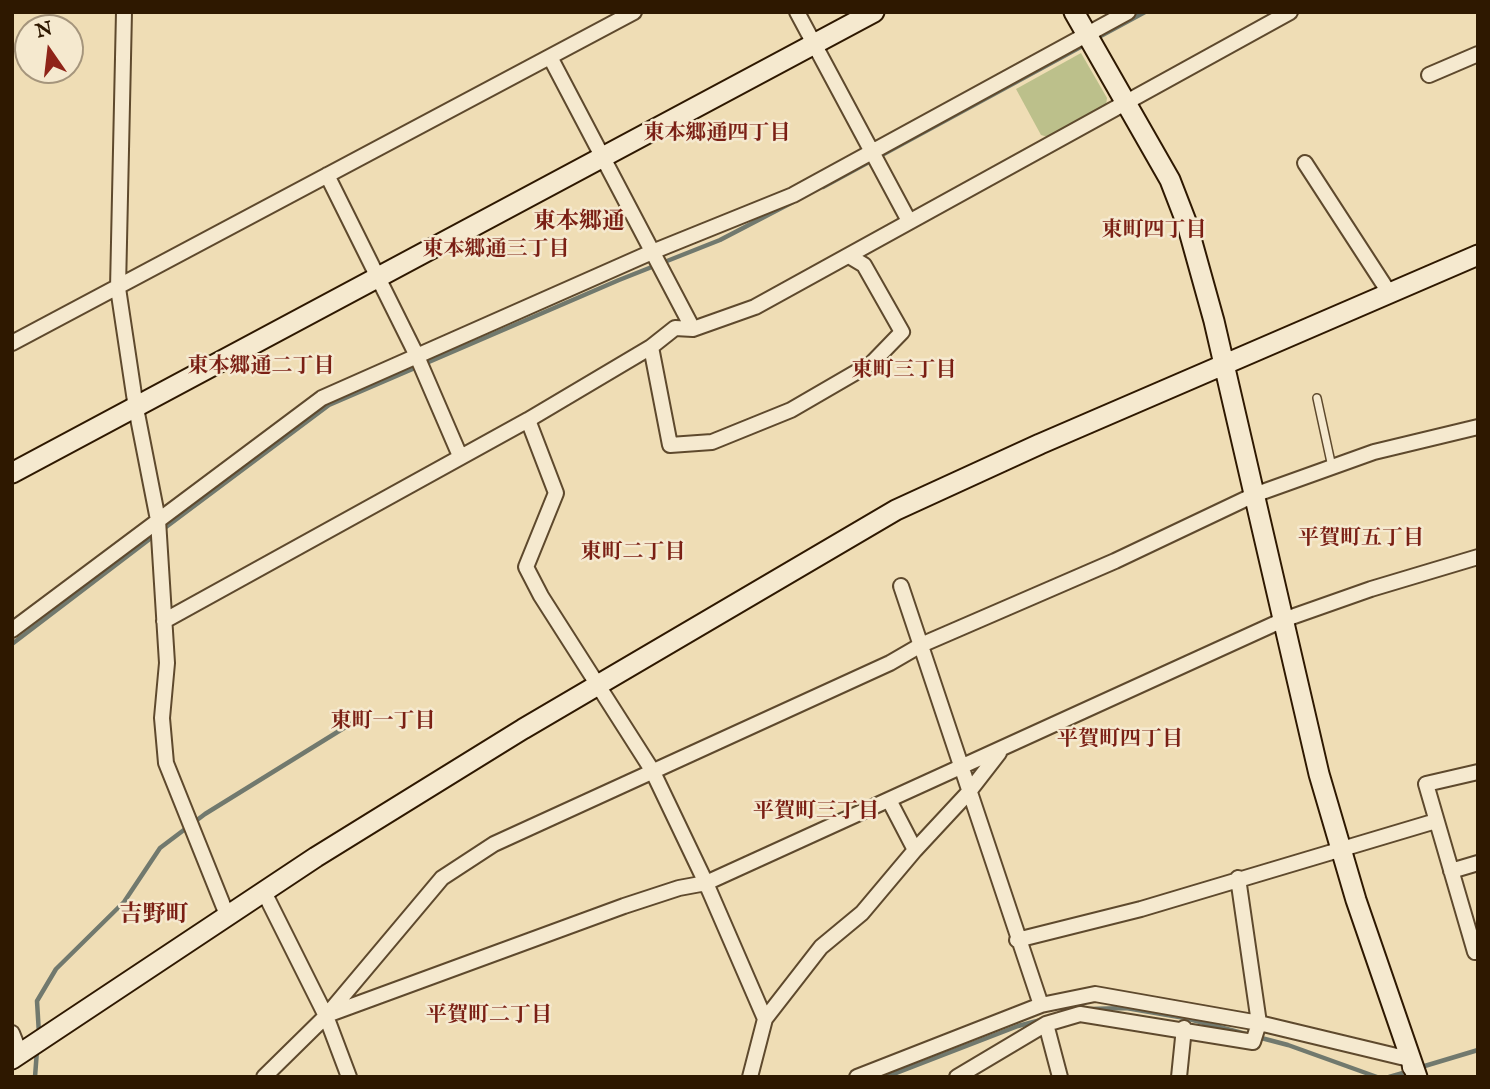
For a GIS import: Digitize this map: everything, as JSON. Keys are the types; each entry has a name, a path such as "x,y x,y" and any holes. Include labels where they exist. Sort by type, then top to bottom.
{"street":[{"path":"124,12 118,288 136,408 158,521 167,663 162,718 166,763 226,915"},
{"path":"12,343 634,12"},
{"path":"797,12 909,221"},
{"path":"12,473 874,12"},
{"path":"1074,12 1170,180 1187,224 1340,849 1412,1071"},
{"path":"12,630 322,398 416,354 652,252 793,195 1128,12"},
{"path":"164,621 289,555 527,420 651,347 675,328 693,329 755,307 1124,101 1290,12"},
{"path":"1429,75 1478,54"},
{"path":"550,57 693,329"},
{"path":"1305,163 1390,294"},
{"path":"327,175 416,354 460,456"},
{"path":"651,347 670,445 712,442 791,410 873,363 902,332 864,265 849,256"},
{"path":"12,1034 16,1056 263,891 599,685 896,510 1040,444 1478,256"},
{"path":"527,420 556,494 526,567 541,596 652,770 706,883 765,1019"},
{"path":"264,1077 326,1016 442,878 494,845 652,770 890,663 921,645 1115,561 1254,495 1374,452 1478,426"},
{"path":"326,1016 624,906 679,888 706,883 1283,620 1371,589 1478,557"},
{"path":"901,586 1041,1006"},
{"path":"750,1077 765,1019 821,947 862,913 968,793 1000,751"},
{"path":"1478,772 1426,784 1475,952 1478,951"},
{"path":"889,800 915,850"},
{"path":"1017,940 1141,909 1436,821"},
{"path":"1451,871 1478,863"},
{"path":"957,1077 1046,1024 1080,1014 1184,1028 1253,1042 1259,1023 1238,878"},
{"path":"263,891 326,1016 349,1077"},
{"path":"857,1077 1041,1006 1095,993 1259,1023 1412,1071"},
{"path":"1046,1024 1060,1077"},
{"path":"1179,1077 1184,1028"}],"lane":[{"path":"1317,398 1332,467"}],"green space":[{"path":"1081,53 1107,98 1106,105 1048,137 1041,135 1016,89"}],"waterway":[{"path":"1097,38 1145,12"},
{"path":"823,187 1086,44"},
{"path":"162,530 329,405 619,280 720,240 793,202"},
{"path":"12,644 155,535"},
{"path":"39,1034 37,1001 56,969 124,902 160,848 205,814 352,723"},
{"path":"1090,1009 1126,1008 1185,1018 1288,1045 1377,1077"},
{"path":"886,1077 1018,1026 1041,1020"},
{"path":"35,1077 37,1050"},
{"path":"1418,1068 1478,1050"},
{"path":"1389,1077 1410,1071"}],"district":[{"name":"東本郷通四丁目","path":"717,135"},
{"name":"東本郷通","path":"579,223"},
{"name":"東町四丁目","path":"1154,232"},
{"name":"東本郷通三丁目","path":"496,251"},
{"name":"東本郷通二丁目","path":"261,368"},
{"name":"東町三丁目","path":"904,372"},
{"name":"平賀町五丁目","path":"1361,540"},
{"name":"東町二丁目","path":"633,554"},
{"name":"東町一丁目","path":"383,723"},
{"name":"平賀町四丁目","path":"1120,741"},
{"name":"平賀町三丁目","path":"816,813"},
{"name":"吉野町","path":"154,916"},
{"name":"平賀町二丁目","path":"489,1017"}]}
